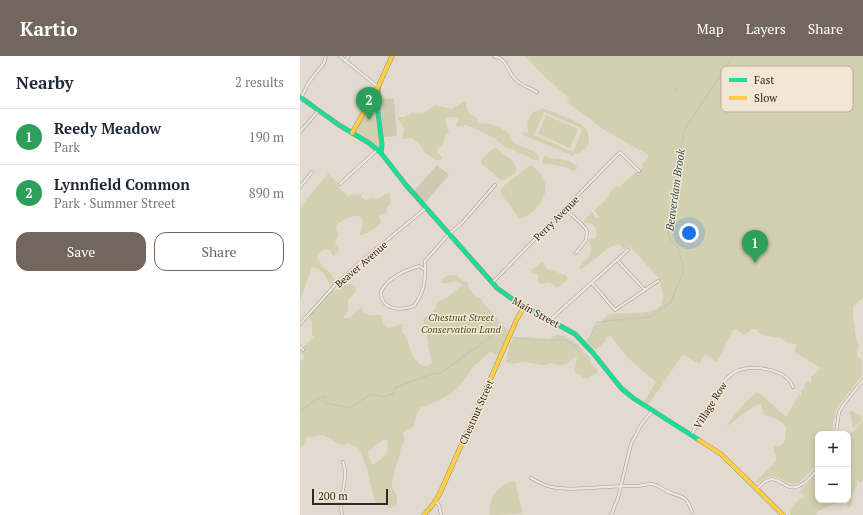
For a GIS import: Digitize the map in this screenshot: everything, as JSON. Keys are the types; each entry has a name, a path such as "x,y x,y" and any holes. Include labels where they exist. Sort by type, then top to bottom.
{"street":[{"path":"300,97 309,82 324,63 326,56"},
{"path":"340,56 378,87"},
{"path":"346,61 349,56"},
{"path":"352,133 378,87 392,56"},
{"path":"494,56 501,58 504,61 518,82 537,92"},
{"path":"340,184 379,151 382,144 378,112 378,87"},
{"name":"Main Street","path":"300,97 318,111 379,151 406,185 492,283 524,307 575,334 593,353 621,388 652,412 692,435 727,459 783,515"},
{"path":"300,132 318,111"},
{"name":"Perry Avenue","path":"492,283 620,152 639,171"},
{"path":"300,187 312,172"},
{"path":"425,260 425,285 414,306 401,309 386,305 381,295 383,288 399,274 419,266 449,234 462,223 495,185"},
{"name":"Beaver Avenue","path":"300,324 336,284 426,208"},
{"path":"564,208 575,220 584,225 587,231 586,240 576,253"},
{"path":"550,320 628,250"},
{"path":"617,260 644,290"},
{"path":"419,266 425,270"},
{"path":"592,283 615,310 658,282"},
{"name":"Chestnut Street","path":"424,515 435,501 511,332 524,307"},
{"path":"300,346 304,350"},
{"name":"Village Row","path":"692,435 722,385 733,373 748,369 768,370 784,375 790,380 793,387"},
{"path":"836,431 839,412 863,380"},
{"path":"610,515 621,485 631,444 641,425 652,412"},
{"path":"342,515 340,502 345,478 343,462"},
{"path":"757,490 762,484 773,479 788,487 798,487 815,472"},
{"path":"531,478 547,486 557,488 608,488 621,485 652,484 659,486 669,493 686,498 692,512"},
{"path":"435,501 439,506 441,515"}],"green space":[{"path":"525,56 863,56 863,298 853,306 856,338 859,346 857,353 858,357 862,360 862,375 837,408 833,431 815,431 815,467 799,483 788,483 776,476 771,476 758,483 755,483 776,461 774,447 782,445 785,440 787,429 780,421 764,415 761,404 754,406 726,427 745,403 758,392 786,417 798,396 801,395 801,391 804,389 805,384 808,381 811,382 811,377 821,368 794,352 797,344 788,343 781,338 762,335 756,329 752,329 746,334 743,334 736,329 733,330 717,362 705,354 699,364 683,354 648,405 644,402 656,382 627,357 611,336 606,337 606,341 595,350 587,342 595,327 609,314 648,312 656,309 661,304 663,296 660,285 661,281 631,247 625,249 619,244 613,246 608,248 590,263 580,269 579,267 587,258 591,250 588,240 595,238 597,235 596,228 592,224 584,222 585,218 593,212 595,217 600,218 594,210 608,198 611,191 615,187 619,187 640,169 641,170 643,166 642,163 644,163 649,155 606,131 567,102 569,98 547,79"},
{"path":"376,94 376,111 381,146 380,149 355,132"},
{"path":"465,101 467,103 466,105 468,112 470,115 476,117 478,123 491,124 504,130 510,135 514,143 535,152 539,158 538,160 534,160 505,147 494,138 472,127 465,125 457,127 456,124 459,120 457,118 448,117 445,120 449,132 444,138 443,144 437,150 437,153 442,157 440,160 436,160 425,153 419,143 412,138 402,139 404,128 398,117 404,117 412,113 424,113 435,105 451,109"},
{"path":"544,109 559,114 577,122 584,127 587,130 589,137 586,148 573,156 523,135 524,132 529,133 527,124 530,116 535,111","holes":["544,112 583,129 573,152 534,135"]},
{"path":"546,115 578,129 570,148 538,134"},
{"path":"495,147 513,161 516,167 515,173 502,181 481,163 481,160"},
{"path":"545,155 550,159 569,161 578,168 573,171 551,164 543,164"},
{"path":"530,165 539,171 544,178 544,194 536,209 520,219 501,194 501,188"},
{"path":"328,174 338,183 338,187 348,196 349,199 349,195 361,194 362,198 366,200 372,198 378,199 389,192 391,203 387,208 386,213 379,216 381,222 379,225 366,234 360,235 363,223 359,216 352,216 343,220 337,225 336,229 338,235 335,243 339,250 334,257 330,250 323,250 317,258 320,261 321,266 332,275 334,284 331,286 322,272 312,267 300,301 300,207"},
{"path":"542,262 547,269 566,275 568,279 557,288 550,282 540,284 538,281 538,274 532,272 531,270"},
{"name":"Chestnut Street Conservation Land","path":"446,276 458,276 462,281 467,282 469,289 477,298 480,297 483,303 496,316 499,322 509,331 498,355 490,352 472,368 461,384 453,392 440,400 420,408 413,427 403,433 405,442 401,446 392,483 392,488 397,495 397,504 392,508 385,505 376,504 367,468 358,447 352,446 350,443 342,445 323,435 306,438 304,444 300,448 300,362 305,358 300,350 314,337 312,334 312,324 309,316 316,306 331,291 352,284 356,287 356,291 348,300 348,310 343,318 350,318 357,310 361,308 363,309 364,313 369,315 380,315 383,324 388,328 403,324 402,332 407,339 413,357 422,366 428,366 432,363 423,319 435,309 437,302 448,297 462,285 458,282 444,284 441,282","holes":["383,440 388,441 387,454 373,465 369,458 368,451"]},
{"path":"556,335 561,335 568,338 583,350 583,352 590,357 592,365 597,369 597,373 586,379 580,374 576,374 574,370 577,358 575,356 567,364 558,365 551,363 544,365 522,362 512,364 506,362 509,346 514,337 549,339"},
{"path":"849,411 859,414 862,419 853,429 852,420"},
{"path":"863,420 863,480 860,483 857,480 857,485 853,492 852,505 848,509 846,503 851,503 851,434"},
{"path":"815,475 815,503 836,503 818,511 816,515 790,515 796,503 805,496 800,492"},
{"path":"515,481 523,514 490,515 490,503 495,493 504,485"}],"shaded area":[{"path":"380,98 394,99 397,136 383,137"},
{"path":"437,165 449,175 425,203 414,191"}],"waterway":[{"name":"Beaverdam Brook","path":"726,66 733,56"},
{"name":"Beaverdam Brook","path":"588,341 597,322 650,317 670,303 684,271 678,247 671,241 668,234 675,177 685,129 721,74"},
{"name":"Beaverdam Brook","path":"300,412 314,401 325,396 325,403 350,408 371,394 383,397 393,394 395,388 434,373 439,374 496,332 507,335"},
{"name":"Beaverdam Brook","path":"512,337 533,340 566,340 576,346 579,344"}],"traffic: fast":[{"path":"378,87 378,112 382,145 381,153"},
{"path":"300,97 339,125 369,143 381,153 406,185 497,288 515,301 575,334 593,353 621,388 633,398 699,440"}],"traffic: slow":[{"path":"352,133 378,87 392,56"},
{"path":"424,515 440,493 517,319 524,307"},
{"path":"699,440 721,454 783,515"}],"place":[{"name":"Lynnfield Common","path":"369,120"},
{"name":"Reedy Meadow","path":"755,263"}]}
